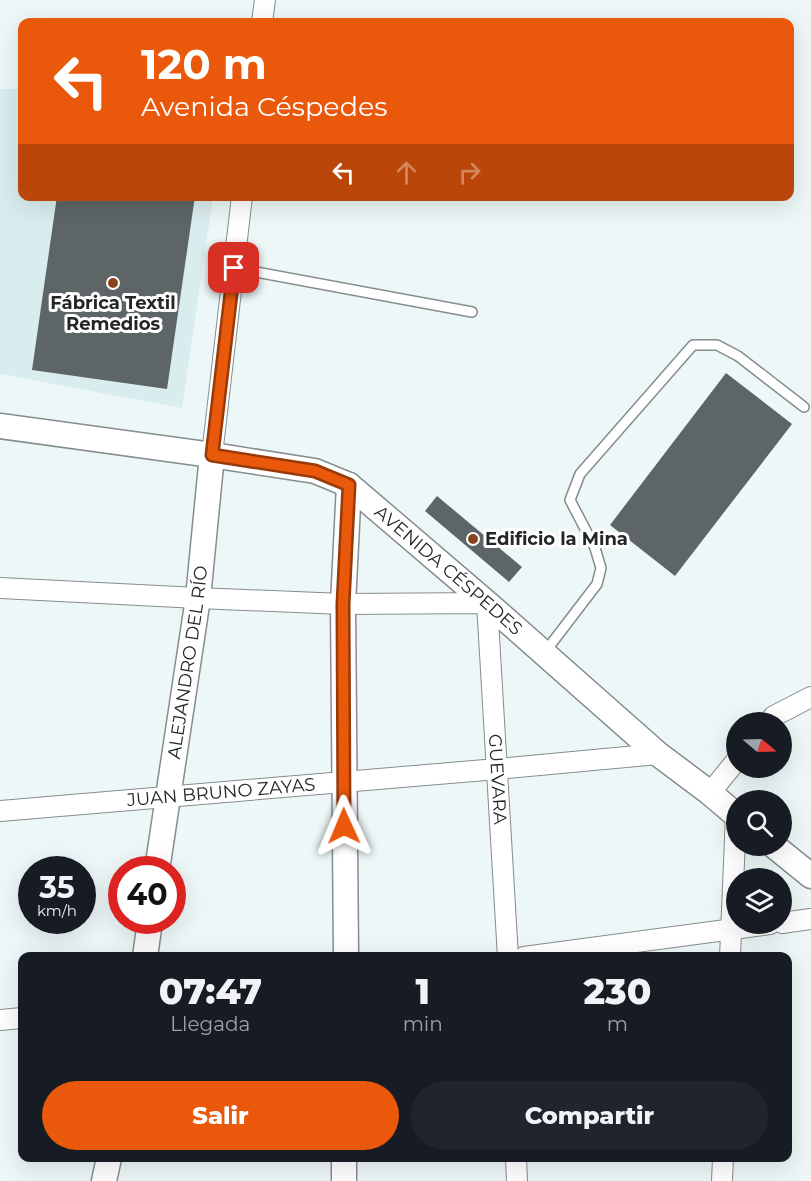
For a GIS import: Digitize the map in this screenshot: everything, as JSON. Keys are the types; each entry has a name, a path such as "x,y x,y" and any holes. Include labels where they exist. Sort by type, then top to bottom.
{"street":[{"path":"263,18 265,0"},
{"path":"212,455 241,201"},
{"name":"AVENIDA CÉSPEDES","path":"0,426 315,471 349,485 487,603 657,754 726,807"},
{"name":"ALEJANDRO DEL RÍO","path":"159,856 198,598 212,455"},
{"path":"346,952 343,604 349,485"},
{"path":"0,588 343,604 487,603"},
{"name":"GUEVARA","path":"487,603 508,952"},
{"path":"782,712 811,697"},
{"name":"JUAN BRUNO ZAYAS","path":"0,811 657,754"},
{"path":"710,793 726,773"},
{"path":"786,856 811,876"},
{"path":"792,921 811,919"},
{"path":"561,952 726,930"},
{"path":"146,952 148,934"},
{"path":"730,952 731,934"},
{"path":"0,1020 18,1018"},
{"path":"104,1181 108,1162"},
{"path":"344,1162 344,1181"},
{"path":"516,1162 517,1181"},
{"path":"722,1181 723,1162"}],"lane":[{"path":"234,268 472,312"},
{"path":"543,654 597,584 602,568 595,548 570,500 580,474 693,345 717,345 738,356 804,408"}],"shaded area":[{"name":"Fábrica Textil Remedios","path":"0,89 18,89 18,201 212,201 182,408 0,374"}],"building":[{"name":"Fábrica Textil Remedios","path":"56,201 194,201 167,389 32,370"},
{"path":"726,373 792,424 675,576 610,525"},
{"name":"Edificio la Mina","path":"437,496 522,567 509,582 425,511"}],"place":[{"name":"Fábrica Textil Remedios","path":"113,283"},
{"name":"Edificio la Mina","path":"473,539"}],"route":[{"path":"234,268 212,455 315,471 349,485 343,604 344,826"}]}
